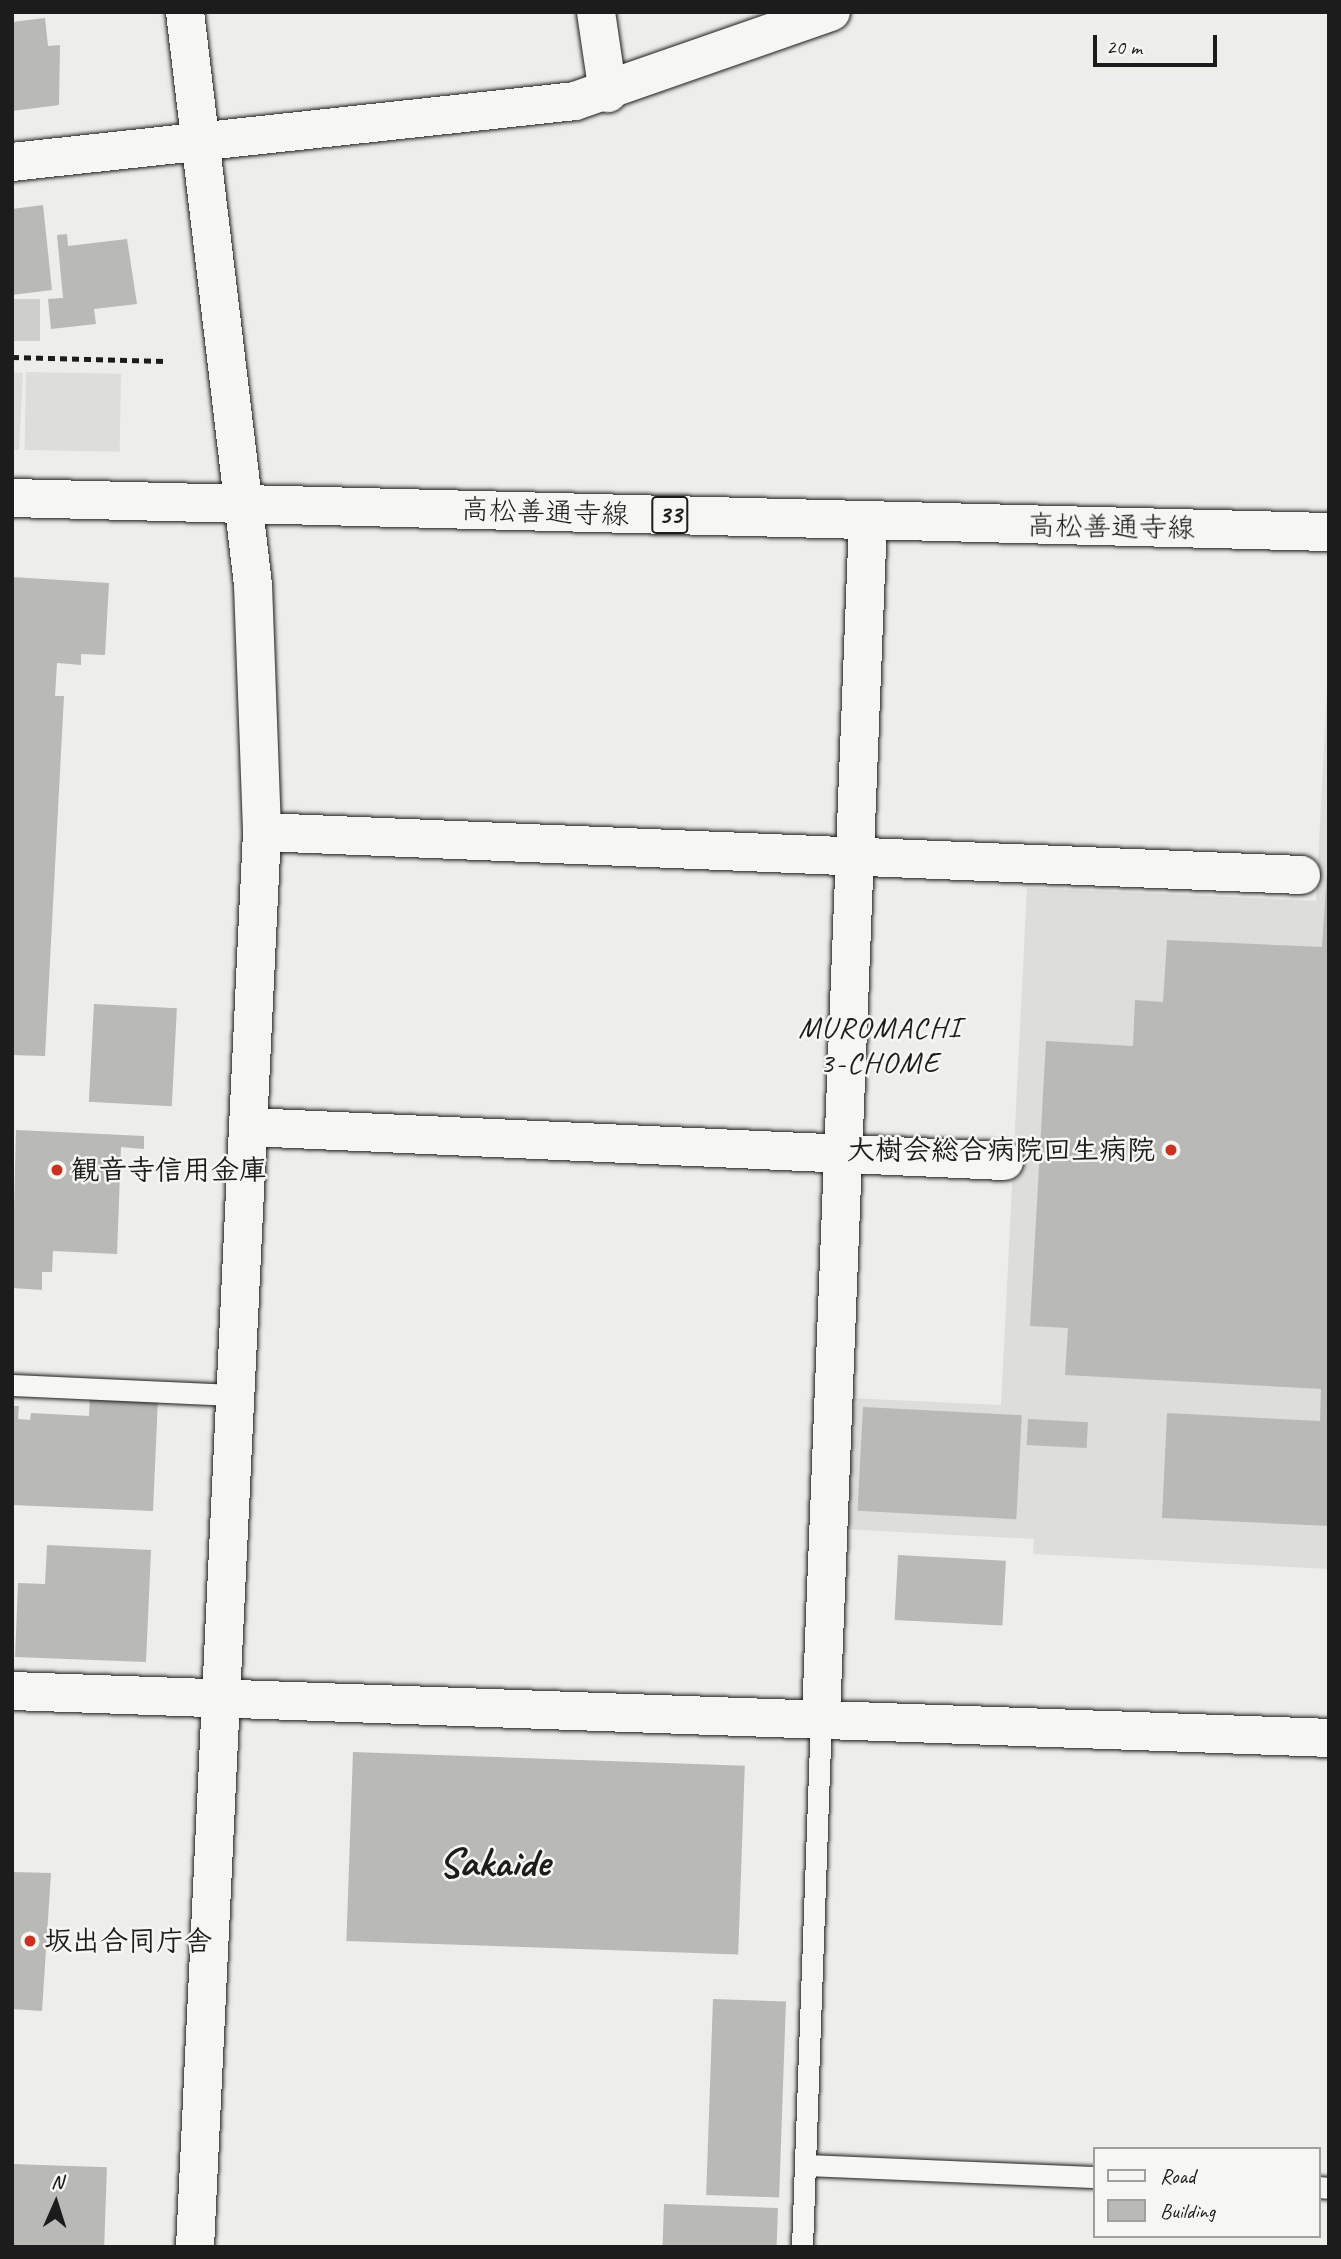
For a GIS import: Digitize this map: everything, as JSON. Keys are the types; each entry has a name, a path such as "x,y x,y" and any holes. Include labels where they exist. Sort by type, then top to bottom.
{"street":[{"path":"185,12 246,503 262,832 195,2247"},
{"path":"596,12 608,93"},
{"path":"12,162 608,93 831,12"},
{"name":"高松善通寺線","path":"12,498 1329,532"},
{"path":"821,1717 840,1154 868,521"},
{"path":"262,832 1301,875"},
{"path":"248,1126 1004,1161"},
{"path":"12,1690 821,1717 1329,1738"}],"lane":[{"path":"12,1385 234,1395"},
{"path":"802,2247 821,1717"},
{"path":"804,2165 1092,2178"}],"path":[{"path":"12,357 165,361"}],"shaded area":[{"path":"12,299 40,299 40,341 12,341"},
{"path":"12,372 23,373 19,450 12,450"},
{"path":"26,372 121,374 120,452 25,450"},
{"name":"大樹会総合病院回生病院","path":"1329,651 1329,1569 1033,1554 1034,1539 842,1529 849,1398 1001,1405 1027,888 1316,901"}],"building":[{"path":"45,18 48,46 60,45 59,105 12,111 12,22"},
{"path":"43,205 52,290 12,295 12,209"},
{"path":"67,234 68,246 127,239 137,304 94,309 96,324 51,329 48,299 63,298 57,235"},
{"path":"12,577 109,583 105,655 81,654 81,665 57,663 55,696 64,696 45,1056 12,1055"},
{"path":"1327,872 1329,1526 1162,1518 1167,1413 1320,1421 1321,1389 1065,1375 1068,1328 1030,1326 1046,1041 1133,1046 1135,1000 1163,1002 1167,940 1322,947"},
{"path":"94,1004 177,1008 172,1106 89,1102"},
{"path":"16,1130 144,1136 144,1149 121,1147 117,1254 53,1251 52,1272 42,1272 42,1290 12,1288"},
{"path":"90,1395 158,1398 153,1511 12,1505 12,1406 19,1406 18,1419 30,1420 31,1413 89,1416"},
{"path":"863,1407 1022,1415 1016,1519 858,1511"},
{"path":"1028,1419 1088,1422 1087,1448 1027,1445"},
{"path":"47,1545 151,1550 146,1662 15,1657 18,1583 45,1584"},
{"path":"898,1555 1006,1561 1002,1626 895,1620"},
{"path":"353,1752 745,1766 738,1955 346,1941"},
{"name":"坂出合同庁舎","path":"12,1872 51,1873 42,2011 12,2009"},
{"path":"713,1999 786,2002 779,2197 706,2195"},
{"path":"12,2164 107,2167 104,2247 12,2247"},
{"path":"664,2204 778,2208 777,2247 662,2247"}],"place":[{"name":"大樹会総合病院回生病院","path":"1171,1150"},
{"name":"観音寺信用金庫","path":"57,1170"},
{"name":"坂出合同庁舎","path":"30,1941"}],"district":[{"name":"MUROMACHI 3-CHOME","path":"880,1044"},
{"name":"Sakaide","path":"494,1863"}]}
